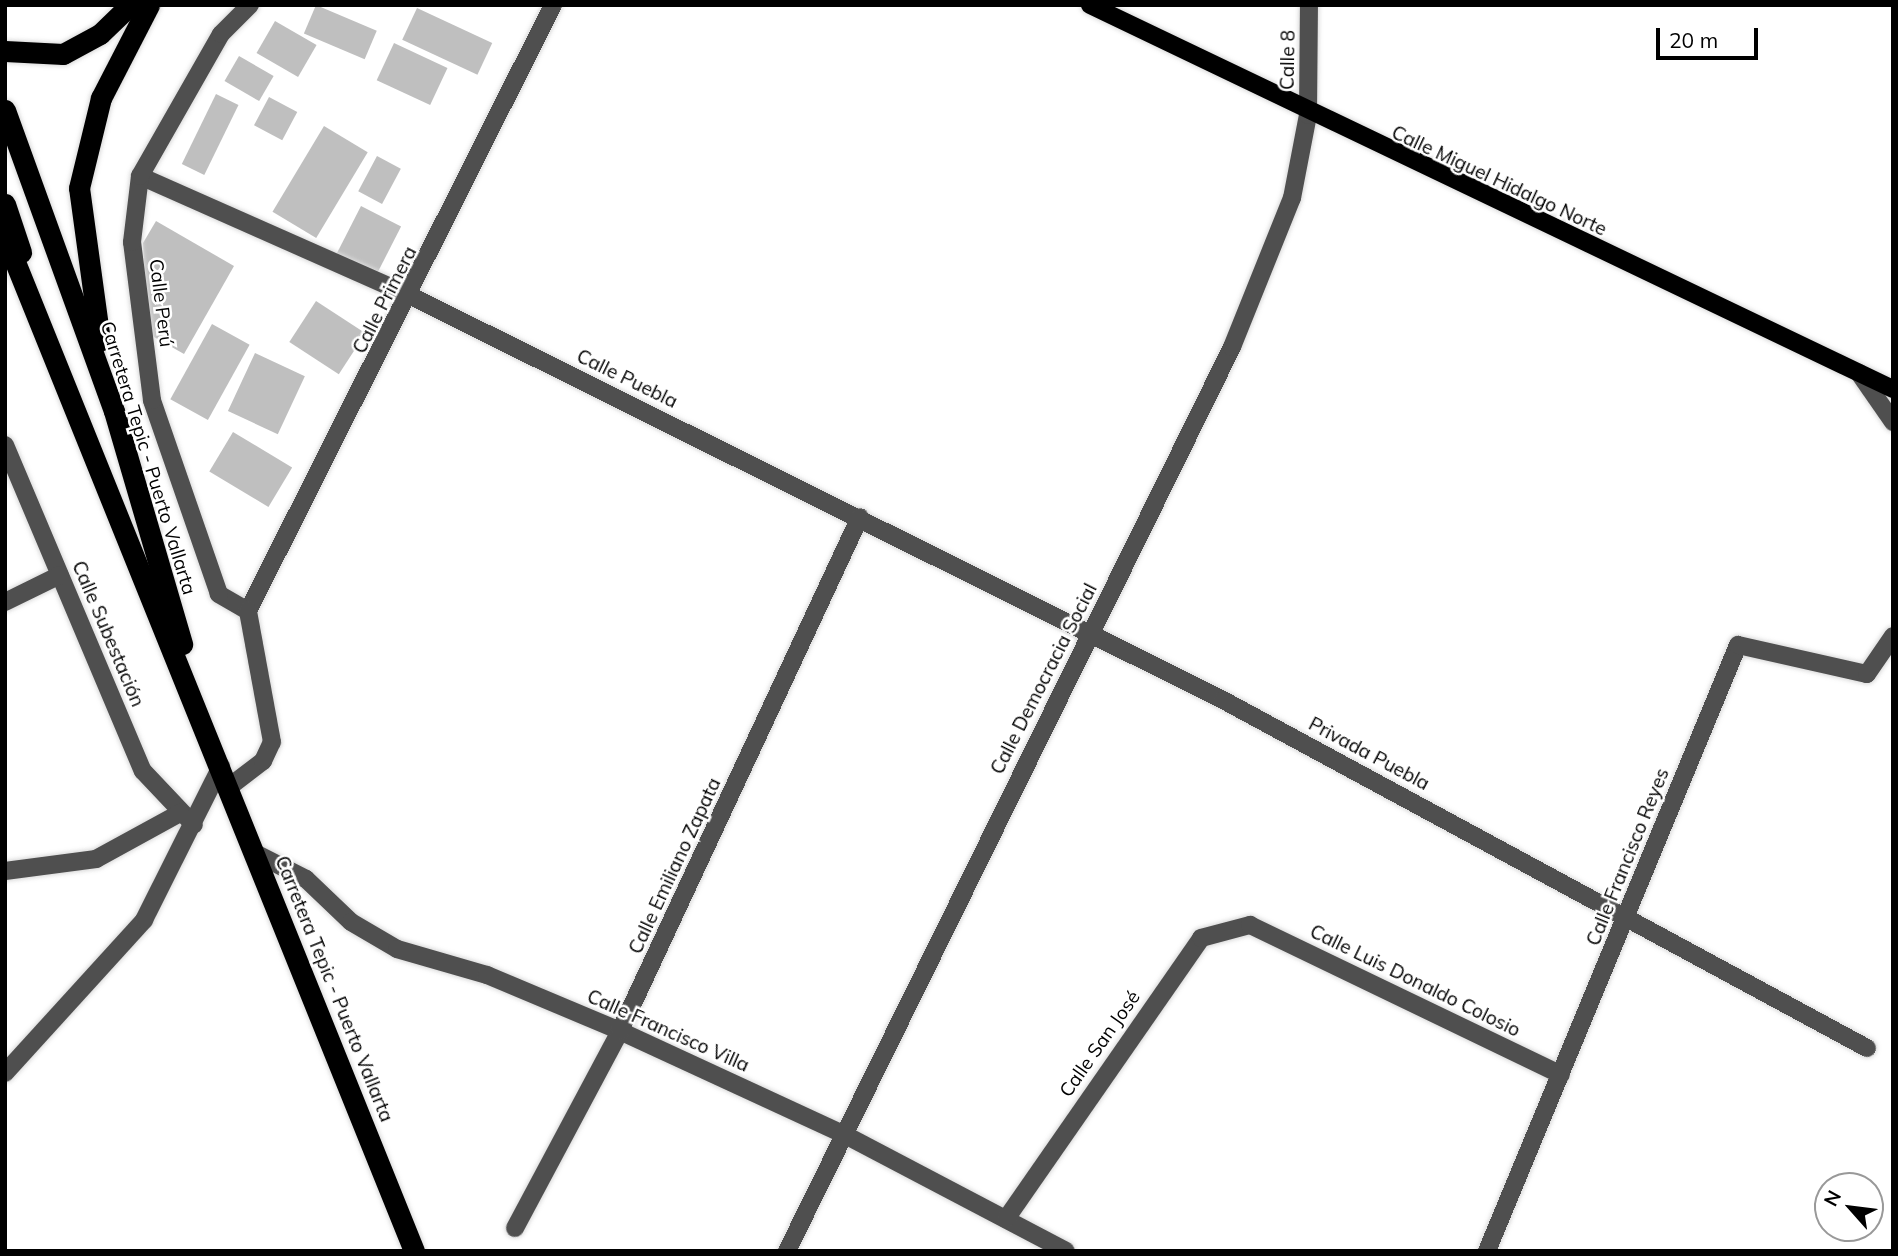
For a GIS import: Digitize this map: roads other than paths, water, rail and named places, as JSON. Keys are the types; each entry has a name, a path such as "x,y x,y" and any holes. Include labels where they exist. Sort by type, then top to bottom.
{"highway":[{"path":"5,51 63,54 100,34 130,5"},
{"path":"114,411 85,264 79,188 102,99 149,5"},
{"name":"Carretera Tepic - Puerto Vallarta","path":"5,110 114,411 211,743"},
{"path":"5,204 78,425"},
{"name":"Carretera Tepic - Puerto Vallarta","path":"5,237 78,425 221,766 414,1251"}],"main road":[{"name":"Calle Miguel Hidalgo Norte","path":"1090,5 1308,114 1893,389"}],"street":[{"name":"Calle Perú","path":"248,611 219,594 152,400 132,242 140,176 220,34 250,5"},
{"name":"Calle Primera","path":"248,611 411,296 554,5"},
{"name":"Calle 8","path":"1308,114 1309,5"},
{"name":"Calle Democracia Social","path":"787,1251 847,1136 1088,635 1232,347 1292,198 1308,114"},
{"name":"Calle Puebla","path":"140,176 411,296 860,517 1088,635"},
{"path":"1859,373 1893,422"},
{"name":"Calle Subestación","path":"5,445 143,771 187,819"},
{"name":"Calle Emiliano Zapata","path":"516,1228 620,1031 860,517"},
{"path":"5,602 60,575"},
{"path":"229,787 263,761 272,742 248,611"},
{"name":"Privada Puebla","path":"1088,635 1223,700 1867,1048"},
{"name":"Calle Francisco Reyes","path":"1487,1251 1738,645 1867,674 1893,636"},
{"path":"5,1073 144,920 187,819 221,766"},
{"path":"5,871 96,859 187,819"},
{"name":"Calle Francisco Villa","path":"255,853 306,879 351,922 397,949 487,975 620,1031 847,1136 1066,1251"},
{"name":"Calle Luis Donaldo Colosio","path":"1251,925 1561,1075"},
{"name":"Calle San José","path":"1006,1219 1201,938 1251,925"}]}
